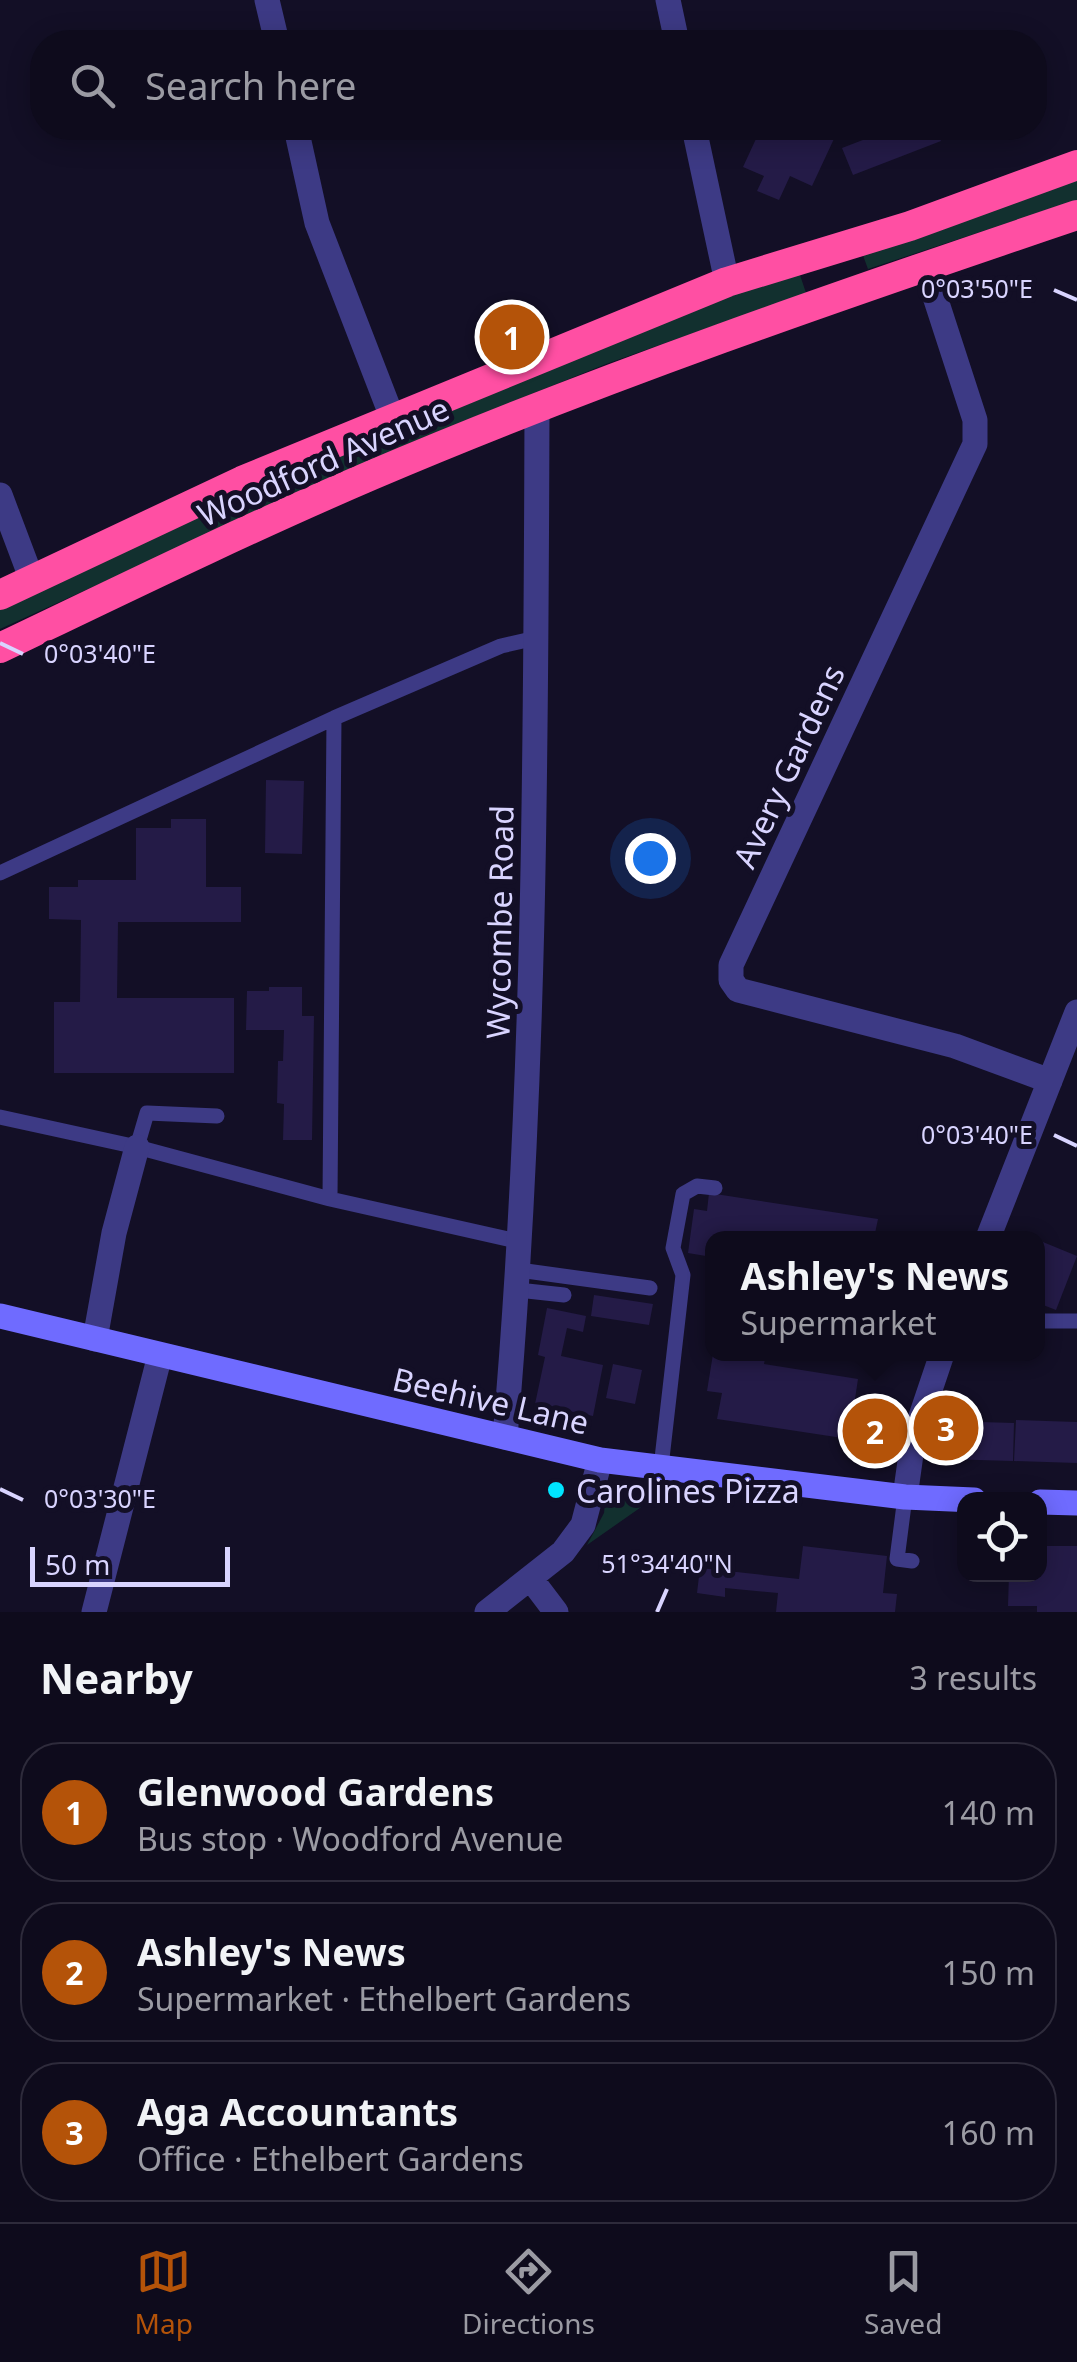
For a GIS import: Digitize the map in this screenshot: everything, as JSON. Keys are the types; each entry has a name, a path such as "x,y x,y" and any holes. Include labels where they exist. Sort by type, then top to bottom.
{"highway":[{"name":"Woodford Avenue","path":"0,595 242,481 727,282 910,226 1077,165"},
{"name":"Woodford Avenue","path":"0,648 334,492 537,408 925,266 1077,215"}],"main road":[{"name":"Beehive Lane","path":"0,1316 600,1460 905,1497 957,1499"},
{"path":"1047,1502 1077,1503"}],"street":[{"path":"267,0 274,30"},
{"path":"668,0 674,30"},
{"path":"299,140 318,223 392,417"},
{"path":"697,140 727,282"},
{"name":"Avery Gardens","path":"925,266 976,420 974,444 732,964 731,980 738,990 955,1046 1050,1081"},
{"name":"Wycombe Road","path":"505,1436 522,1242 533,947 537,408"},
{"path":"0,495 32,580"},
{"path":"991,1231 1077,1012"},
{"path":"95,1339 114,1233 137,1147"},
{"path":"94,1612 160,1355"},
{"path":"905,1497 912,1440 940,1361"},
{"path":"487,1612 562,1552 583,1525 600,1460"},
{"path":"531,1579 556,1612"}],"lane":[{"path":"1030,181 1077,153"},
{"path":"0,873 334,718 501,646 536,638"},
{"path":"330,1199 334,718"},
{"path":"137,1147 147,1113 217,1116"},
{"path":"0,1117 522,1242"},
{"path":"661,1467 682,1275 673,1248 684,1194 697,1186 715,1188"},
{"path":"519,1280 650,1288"},
{"path":"519,1280 564,1295"},
{"path":"1045,1321 1077,1321"},
{"path":"905,1497 897,1559 912,1561"}],"green space":[{"path":"1077,178 1077,200 868,269 861,250"},
{"path":"799,272 806,293 606,364 407,444 0,629 0,605 549,360"},
{"path":"612,1484 648,1489 647,1503 587,1545 604,1513 606,1493"}],"building":[{"path":"755,140 833,140 812,186 790,176 779,200 757,191 764,176 743,167"},
{"path":"863,140 941,141 853,175 842,148"},
{"path":"266,780 304,781 302,854 265,853"},
{"path":"171,819 206,819 206,887 241,887 241,922 118,922 117,998 234,998 234,1073 54,1073 54,1002 80,1002 81,920 49,919 49,887 78,887 78,880 136,880 136,828 171,828"},
{"path":"269,987 302,987 302,1016 314,1016 312,1140 283,1140 284,1104 277,1103 278,1061 283,1061 284,1030 246,1030 247,991 269,991"},
{"path":"709,1193 878,1219 875,1231 705,1231 705,1256 688,1253 694,1209 707,1211"},
{"path":"1045,1243 1077,1256 1056,1310 1045,1306"},
{"path":"594,1295 653,1304 649,1325 591,1316"},
{"path":"547,1308 586,1316 583,1332 567,1328 561,1356 603,1365 593,1416 535,1404 545,1357 538,1355"},
{"path":"712,1361 765,1361 764,1364 858,1379 849,1439 717,1419 722,1393 707,1391"},
{"path":"613,1364 642,1370 635,1404 606,1398"},
{"path":"1016,1420 1077,1422 1077,1463 1014,1461"},
{"path":"946,1421 1014,1423 1013,1461 945,1459"},
{"path":"803,1546 887,1556 883,1593 897,1594 895,1612 776,1612 778,1593 725,1588 725,1597 697,1593 700,1568 799,1579"},
{"path":"1047,1546 1077,1546 1077,1612 1037,1612 1037,1606 1008,1606 1009,1582 1047,1582"}],"place":[{"name":"Glenwood Gardens","path":"512,337"},
{"name":"Aga Accountants","path":"946,1428"},
{"name":"Ashley's News","path":"875,1431"},
{"name":"Carolines Pizza","path":"556,1490"}]}
